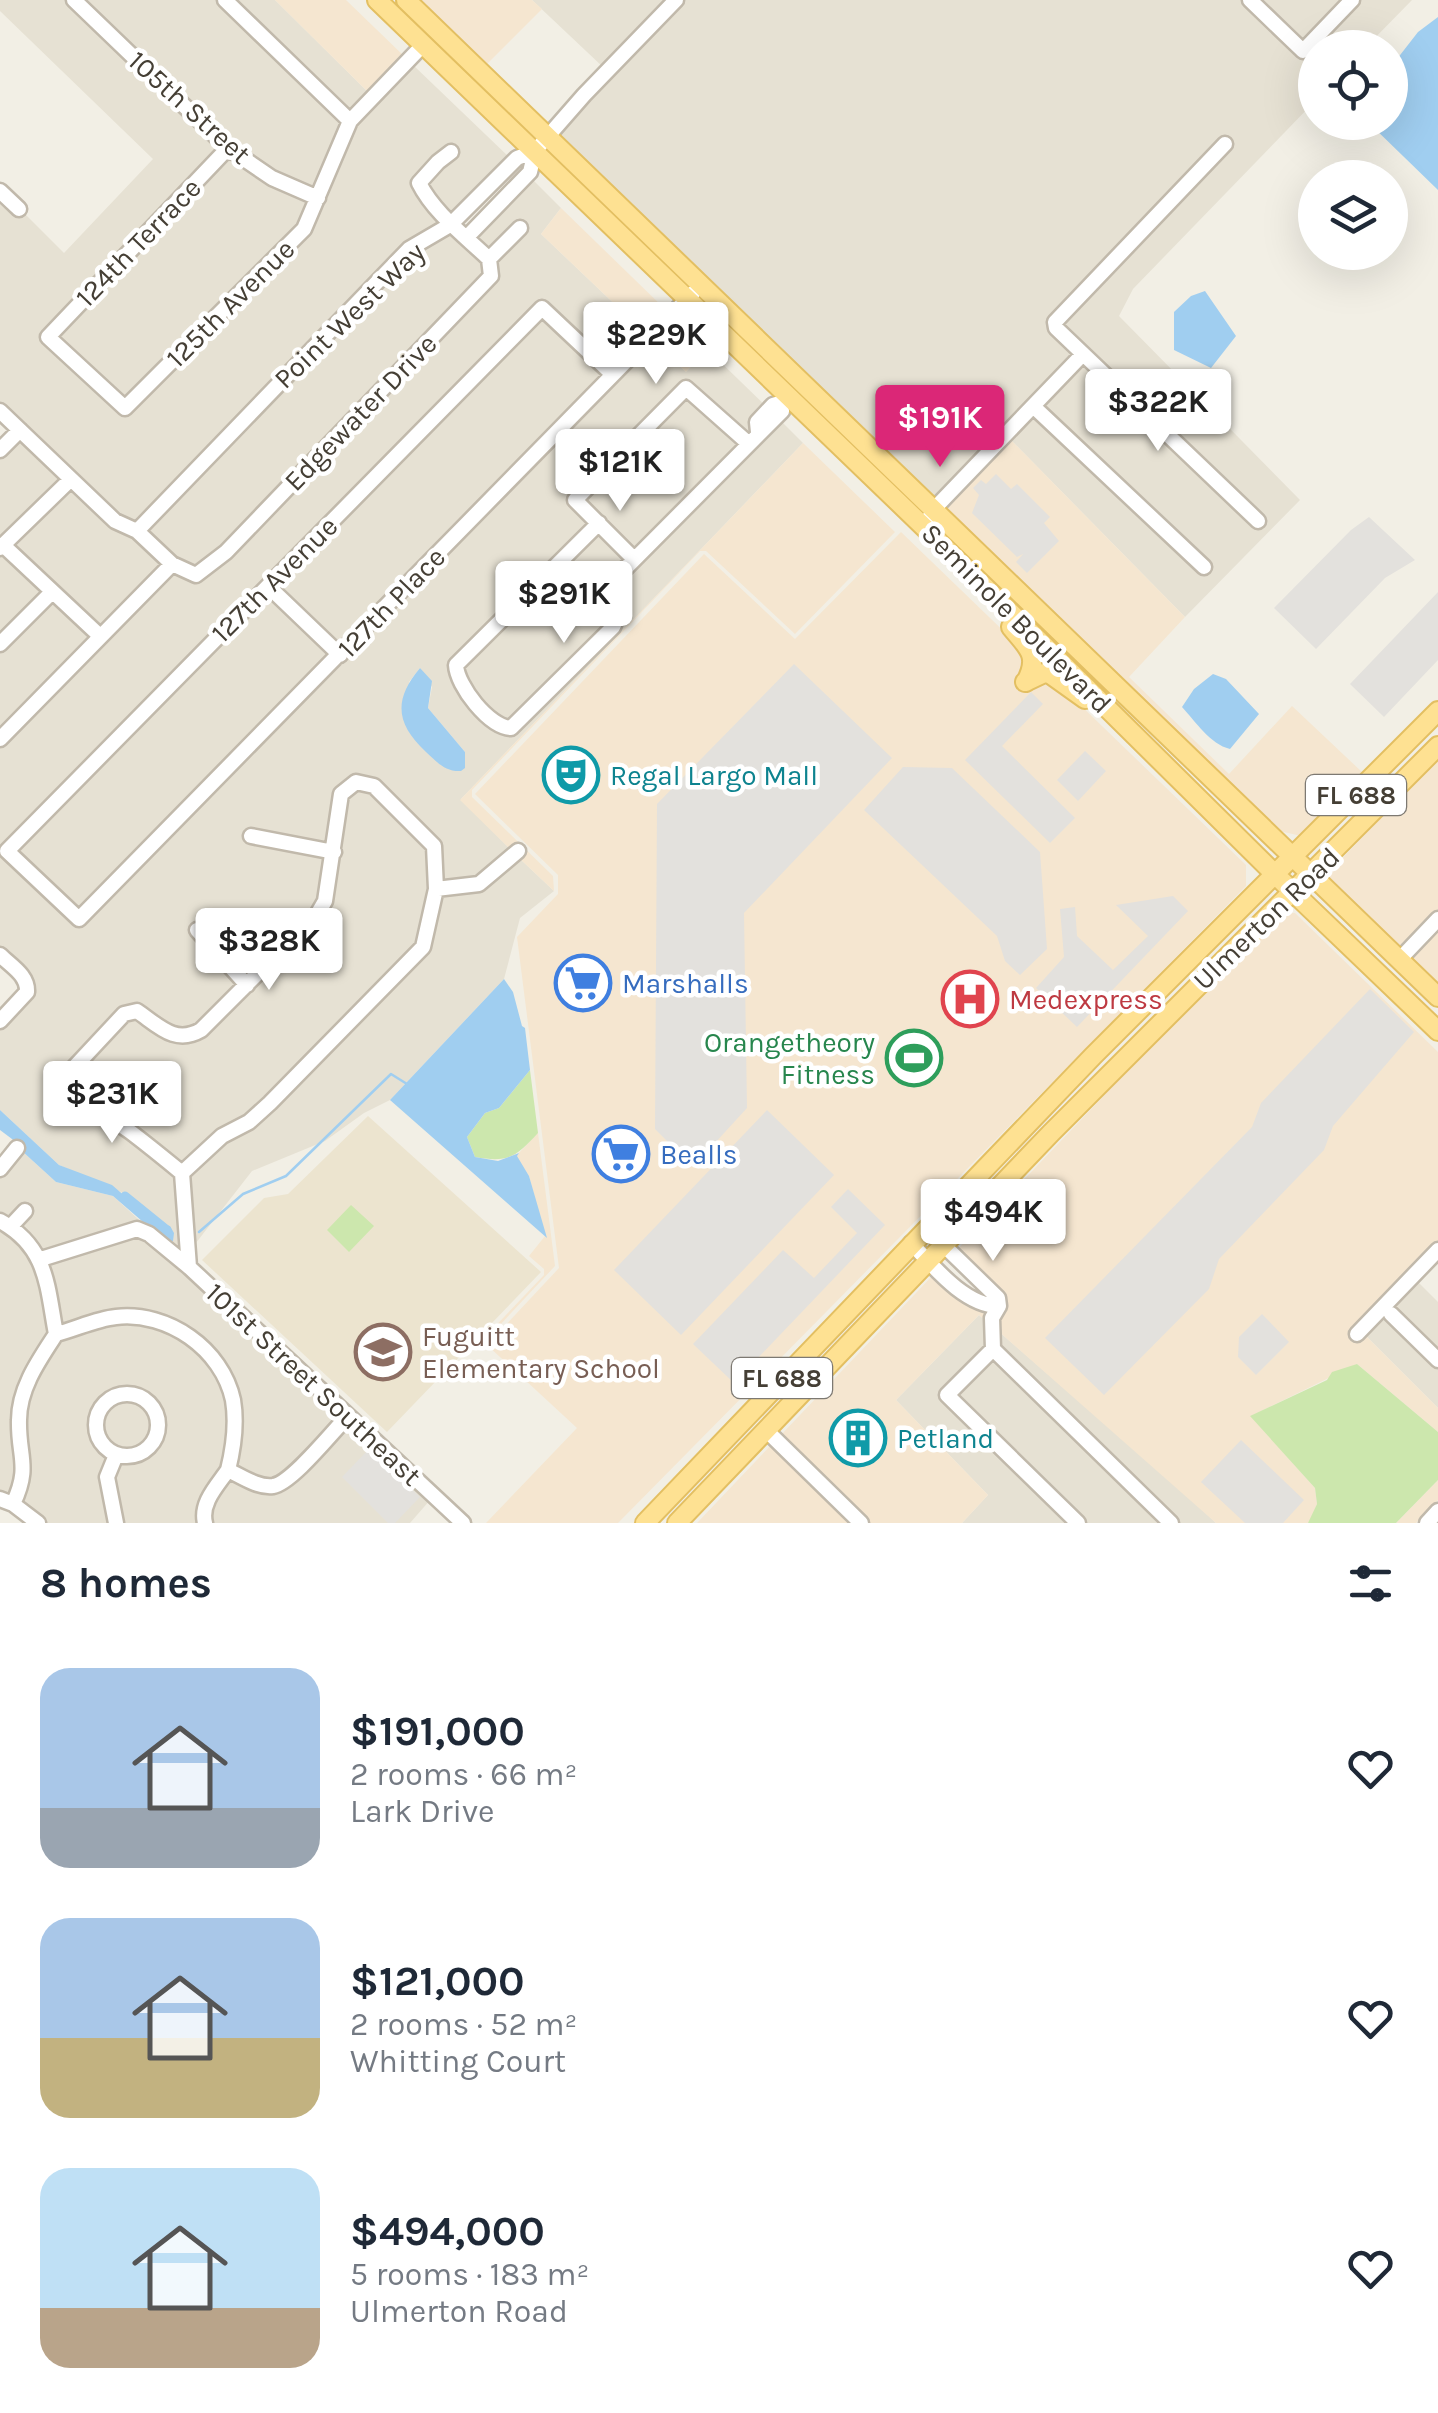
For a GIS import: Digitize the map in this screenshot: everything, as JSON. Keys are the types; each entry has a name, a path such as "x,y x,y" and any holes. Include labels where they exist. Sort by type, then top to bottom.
{"main road":[{"name":"Seminole Boulevard","path":"377,0 702,284 1438,998"},
{"name":"Seminole Boulevard","path":"406,0 784,401 924,526 1292,892 1438,1031"},
{"path":"962,565 1032,653 1033,668 1026,682 1044,673 1056,677 1156,755"},
{"path":"1046,648 1072,659 1116,700 1138,707"},
{"name":"Ulmerton Road","path":"645,1523 911,1243 1438,711"},
{"name":"Ulmerton Road","path":"677,1523 1216,965 1438,746"}],"street":[{"name":"105th Street","path":"74,0 228,148 272,178 318,198"},
{"path":"225,0 350,120"},
{"path":"541,144 676,0"},
{"path":"1250,0 1303,51 1352,0"},
{"name":"125th Avenue","path":"125,408 304,229 350,120 424,45"},
{"name":"Point West Way","path":"137,530 409,249 450,225 517,158 541,144"},
{"name":"Point West Way","path":"466,238 530,172 541,144"},
{"path":"1225,144 1058,316 1056,328 1258,521"},
{"name":"124th Terrace","path":"125,408 48,336 228,148"},
{"path":"451,152 420,184 450,225 489,259 520,228"},
{"path":"0,191 20,209"},
{"name":"Edgewater Drive","path":"172,564 196,575 226,552 491,276 489,259"},
{"name":"127th Place","path":"79,919 702,284"},
{"name":"127th Avenue","path":"79,919 7,851 542,308 612,373"},
{"path":"924,526 934,509 1083,354"},
{"path":"634,558 575,500 686,388 759,430"},
{"path":"599,523 456,665 456,677 503,728 511,728 613,628 616,612 600,594 759,430 773,405 784,401"},
{"path":"1033,406 1204,568"},
{"path":"0,411 115,520 137,530 172,564 0,739"},
{"path":"0,450 20,430"},
{"path":"71,479 2,546 100,636"},
{"path":"268,586 340,655"},
{"path":"0,644 52,592"},
{"path":"356,782 374,786 434,846 436,889 423,947 270,1103 249,1122 222,1136 182,1173 127,1129 92,1108 72,1087 67,1075 124,1014 137,1011 174,1037 189,1037 201,1030 318,913 325,901 334,852 341,794 356,782"},
{"path":"250,836 334,852"},
{"path":"436,889 479,884 518,850"},
{"path":"1399,960 1438,919"},
{"path":"197,930 247,985"},
{"path":"0,955 28,985 27,992 0,1021"},
{"path":"0,1169 18,1148"},
{"name":"101st Street Southeast","path":"182,1173 189,1267 463,1523"},
{"path":"26,1211 5,1224 41,1259 56,1334"},
{"path":"926,1228 998,1298 999,1306 992,1318 993,1348 1171,1523"},
{"path":"41,1259 136,1230 149,1234 189,1267"},
{"path":"911,1243 964,1292 987,1306 999,1306"},
{"path":"1357,1334 1438,1250"},
{"path":"1391,1314 1438,1360"},
{"path":"38,1523 6,1502 22,1485 25,1468 18,1422 28,1380 56,1334 117,1316 144,1316 190,1336 224,1374 232,1397 234,1445 228,1470 206,1502 202,1518 205,1523"},
{"path":"993,1348 947,1395 1078,1523"},
{"path":"124,1394 138,1396 156,1415 158,1429 143,1452 116,1455 104,1448 97,1436 100,1408 124,1394"},
{"path":"228,1470 259,1484 278,1485 348,1416"},
{"path":"766,1430 862,1523"},
{"path":"116,1455 107,1478 116,1523"},
{"path":"1427,1523 1438,1512"}],"shaded area":[{"path":"0,0 68,0 222,148 41,336 126,415 308,233 354,124 412,64 510,158 452,216 425,184 458,153 452,146 418,176 444,222 135,525 117,517 0,405 0,197 23,212 64,253 153,159 0,11"},
{"path":"81,0 219,0 344,121 315,192 274,174 231,145"},
{"path":"232,0 275,0 369,93 349,114"},
{"path":"275,0 346,0 405,57 369,93"},
{"path":"413,0 532,0 542,9 483,68"},
{"path":"532,0 669,0 604,68"},
{"path":"683,0 1243,0 1298,51 1298,119 1133,289 1119,316 1300,500 1185,617 1009,438 1034,413 1204,574 1210,568 1040,406 1084,360 1259,527 1265,522 1060,326 1224,138 1054,313 1050,319 1076,354 935,500 554,137"},
{"path":"1256,0 1345,0 1316,30 1298,30 1298,39"},
{"path":"1360,0 1412,0 1383,30 1331,30"},
{"path":"230,154 311,201 300,226 125,401 55,337"},
{"path":"531,178 561,208 541,234 645,333 611,366 542,301 0,850 0,746 174,570 199,579 229,556 494,280 494,261 526,228 519,221 488,252 473,238"},
{"path":"561,208 667,311 645,333 541,234"},
{"path":"450,231 484,261 486,274 222,548 195,570 175,560 144,531 413,253"},
{"path":"543,314 605,373 339,648 275,586"},
{"path":"675,318 707,349 686,372 652,340"},
{"path":"652,340 686,372 707,349 772,412 748,437 689,385 569,499 592,523 453,662 500,731 617,631 606,594 779,419 803,443 461,799 511,850 477,880 440,884 438,848 354,777 330,846 246,831 245,839 329,855 314,910 198,1026 175,1032 139,1007 65,1087 177,1175 183,1256 165,1241 159,1225 121,1192 59,1165 0,1110 0,1028 31,995 0,949 0,850 79,926","holes":["420,668 432,687 428,708 465,752 465,768 409,682"]},
{"path":"687,395 741,443 634,552 582,500"},
{"path":"20,436 64,478 0,541 0,457"},
{"path":"1009,438 1185,617 1129,677 1229,774 1292,706 1362,772 1301,836 1271,829 942,508"},
{"path":"803,443 895,532 795,634 706,551 700,551 472,790 472,797 553,876 554,891 518,857 518,844 511,850 460,800"},
{"path":"996,474 1011,489 1017,484 1050,517 1044,523 1059,541 1027,573 1016,562 1023,554 1017,557 972,513 979,495 973,488 981,480 986,484"},
{"path":"71,485 166,563 99,630 10,545"},
{"path":"1369,517 1415,560 1385,578 1316,649 1274,608 1351,530"},
{"path":"599,530 628,558 596,590 612,619 509,723 496,717 461,676 461,667"},
{"path":"901,532 1246,865 1246,886 618,1523 486,1523 577,1428 487,1345 559,1268 517,937 558,894 558,875 475,794 704,554 795,639"},
{"path":"4,551 45,591 0,636 0,555"},
{"path":"269,592 333,655 78,912 14,851"},
{"path":"1438,592 1438,660 1384,717 1350,684"},
{"path":"52,598 93,636 0,732 0,651"},
{"path":"794,664 892,758 744,913 747,1108 693,1167 655,1129 657,804"},
{"path":"1031,692 1043,704 1002,746 1075,818 1050,843 965,760"},
{"path":"1085,751 1106,771 1078,801 1057,780"},
{"path":"1438,759 1438,911 1399,952 1326,883 1332,869"},
{"path":"903,767 952,768 1040,852 1047,949 1020,975 1005,961 997,936 864,810"},
{"path":"358,787 372,791 429,848 431,888 418,944 246,1117 181,1166 95,1104 72,1077 126,1018 136,1016 174,1042 190,1042 204,1034 330,903 345,797"},
{"path":"518,857 554,891 520,918 504,979 390,1100 325,1141 252,1171 192,1248 187,1175 427,950 440,894 482,888"},
{"path":"1173,896 1188,911 1077,1027 1036,988 1064,957 1060,909 1075,907 1077,936 1113,970 1148,936 1116,905"},
{"path":"1279,912 1295,913 1438,1052 1438,1241 1411,1269 1365,1335 1438,1408 1438,1432 1357,1364 1251,1416 1315,1488 1317,1504 1308,1523 1216,1523 997,1330 1002,1311 955,1252"},
{"path":"1438,926 1438,990 1406,959"},
{"path":"1370,989 1414,1032 1333,1126 1324,1150 1219,1259 1209,1289 1104,1395 1045,1338 1252,1127 1261,1103"},
{"path":"767,1110 834,1175 681,1335 614,1270"},
{"name":"Fuguitt Elementary School","path":"368,1116 541,1272 387,1432 202,1260 264,1198 288,1194"},
{"path":"538,1133 555,1266 485,1341 544,1275 544,1269 529,1256 545,1236 529,1176 516,1156"},
{"path":"22,1151 56,1182 113,1196 149,1229 42,1254 17,1227 32,1212 25,1205 9,1221 0,1216 0,1178"},
{"path":"848,1189 885,1225 734,1383 693,1344 783,1250 814,1278 857,1233 831,1207"},
{"path":"0,1226 37,1261 51,1333 24,1377 20,1468 10,1498 0,1494"},
{"path":"137,1234 186,1270 341,1416 282,1477 269,1482 234,1467 229,1373 169,1319 60,1328 47,1263"},
{"path":"935,1273 990,1311 987,1322 979,1315 896,1400 988,1495 962,1523 868,1523 779,1437"},
{"path":"1416,1280 1438,1302 1438,1408 1365,1335"},
{"path":"1262,1314 1289,1342 1256,1375 1238,1357 1239,1337"},
{"path":"979,1315 987,1322 988,1346 943,1391 1071,1523 962,1523 988,1495 896,1400"},
{"path":"143,1321 187,1340 220,1376 227,1398 231,1421 224,1467 200,1523 121,1523 112,1479 119,1460 147,1456 158,1444 163,1429 161,1413 152,1400 140,1392 124,1390 108,1394 97,1405 91,1422 93,1438 100,1450 110,1456 112,1523 46,1523 19,1503 30,1470 23,1423 33,1383 59,1339 101,1325"},
{"path":"997,1330 1216,1523 1177,1523 998,1347"},
{"path":"993,1355 1165,1523 1084,1523 954,1396"},
{"path":"127,1399 145,1407 153,1425 145,1443 127,1451 109,1443 101,1425 109,1407"},
{"path":"349,1422 431,1499 410,1523 210,1523 210,1505 230,1476 269,1491"},
{"path":"1241,1440 1304,1500 1283,1523 1245,1523 1201,1482"},
{"path":"773,1443 855,1523 697,1523"},
{"path":"369,1449 420,1497 395,1523 388,1523 342,1477"},
{"path":"1438,1480 1438,1500 1416,1523 1396,1523"}],"green space":[{"path":"530,1070 538,1133 511,1156 475,1157 467,1137 485,1113 499,1108"},
{"path":"351,1205 374,1226 349,1252 327,1230"},
{"path":"1357,1364 1438,1432 1438,1480 1396,1523 1308,1523 1317,1504 1315,1488 1250,1416 1327,1380 1332,1372"}],"water":[{"path":"1438,17 1438,190 1387,140 1408,140 1408,45"},
{"path":"1205,291 1236,336 1211,368 1174,350 1174,312 1191,296"},
{"path":"420,668 432,681 428,708 465,752 465,768 461,771 438,763 416,742 404,722 402,701"},
{"path":"1213,674 1226,679 1259,714 1230,749 1210,737 1182,707 1194,689"},
{"path":"504,979 513,992 525,1028 530,1070 499,1108 485,1113 467,1137 475,1157 498,1161 519,1153 547,1238 390,1100"},
{"path":"0,1110 59,1165 112,1185 156,1223 170,1226 173,1241 165,1241 113,1196 56,1182 22,1151 24,1148 0,1130"}],"waterway":[{"path":"199,1232 243,1194 286,1176 391,1074 407,1084"},
{"path":"125,1196 167,1230"}],"place":[{"name":"Regal Largo Mall","path":"571,775"},
{"name":"Marshalls","path":"583,983"},
{"name":"Medexpress","path":"970,999"},
{"name":"Orangetheory Fitness","path":"914,1058"},
{"name":"Bealls","path":"621,1154"},
{"name":"Fuguitt Elementary School","path":"383,1352"},
{"name":"Petland","path":"858,1438"}]}
